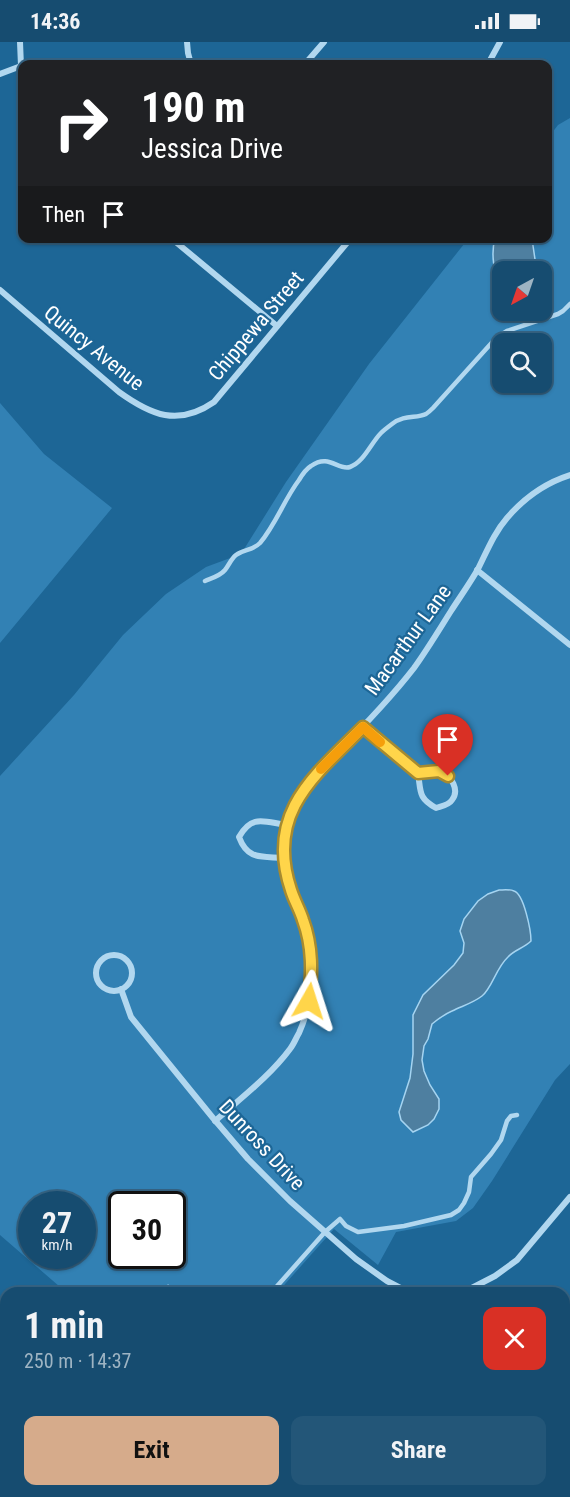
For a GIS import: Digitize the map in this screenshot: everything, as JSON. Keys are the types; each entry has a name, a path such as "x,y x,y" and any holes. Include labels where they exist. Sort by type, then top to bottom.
{"street":[{"path":"20,42 21,60"},
{"path":"188,42 190,60"},
{"path":"308,60 324,42"},
{"path":"490,60 500,42"},
{"path":"0,74 18,69"},
{"path":"177,243 277,326"},
{"name":"Chippewa Street","path":"175,416 203,410 214,402 347,243"},
{"name":"Quincy Avenue","path":"0,290 135,404 163,416 175,416"},
{"name":"Macarthur Lane","path":"215,1120 265,1077 292,1047 309,1001 312,975 311,953 302,917 291,890 285,858 289,816 304,789 317,773 363,727 414,668 477,570 493,537 517,507 543,487 570,475"},
{"path":"477,570 569,642"},
{"path":"363,727 418,773 421,795 426,802 436,808 452,801 456,793 448,776 439,771 418,773"},
{"path":"285,858 253,855 243,849 239,837 246,826 255,821 287,825"},
{"path":"111,955 122,957 130,964 132,975 130,981 121,989 109,990 100,983 98,965 111,955"},
{"name":"Dunross Drive","path":"121,989 131,1017 248,1159 290,1202 356,1259 398,1287"},
{"path":"474,1287 495,1276 517,1260 570,1197"}],"lane":[{"path":"205,581 224,571 238,553 254,549 309,467 320,461 331,462 345,468 357,463 394,422 405,417 425,415 433,408 496,338 507,331 558,314 570,304"},
{"path":"276,1287 325,1232 340,1219 346,1226 358,1232 404,1226 451,1215 459,1210 469,1192 471,1177 501,1140 507,1121 511,1116 518,1115"}],"shaded area":[{"path":"570,118 570,1064 555,1080 473,1208 456,1221 396,1232 378,1265 334,1229 282,1287 60,1287 39,1269 96,1269 96,1191 18,1191 18,1251 0,1235 0,776 74,695 123,635 166,594 206,567 241,554 286,482 369,364 465,243 552,243 552,133 558,125"},
{"path":"494,243 533,243 535,261 494,261"},
{"path":"0,403 44,454 112,508 0,643"},
{"path":"499,890 514,891 518,894 524,906 531,941 504,962 482,996 432,1024 424,1046 422,1060 430,1085 439,1099 439,1109 428,1125 413,1132 401,1120 399,1112 410,1078 413,1054 413,1015 423,995 463,953 464,943 460,931 464,919 478,901"}],"slow traffic":[{"path":"321,769 363,727 380,742"}],"route":[{"path":"309,1001 312,975 311,953 302,917 291,890 285,858 289,816 304,789 363,727 418,773 439,771 448,776"}]}
